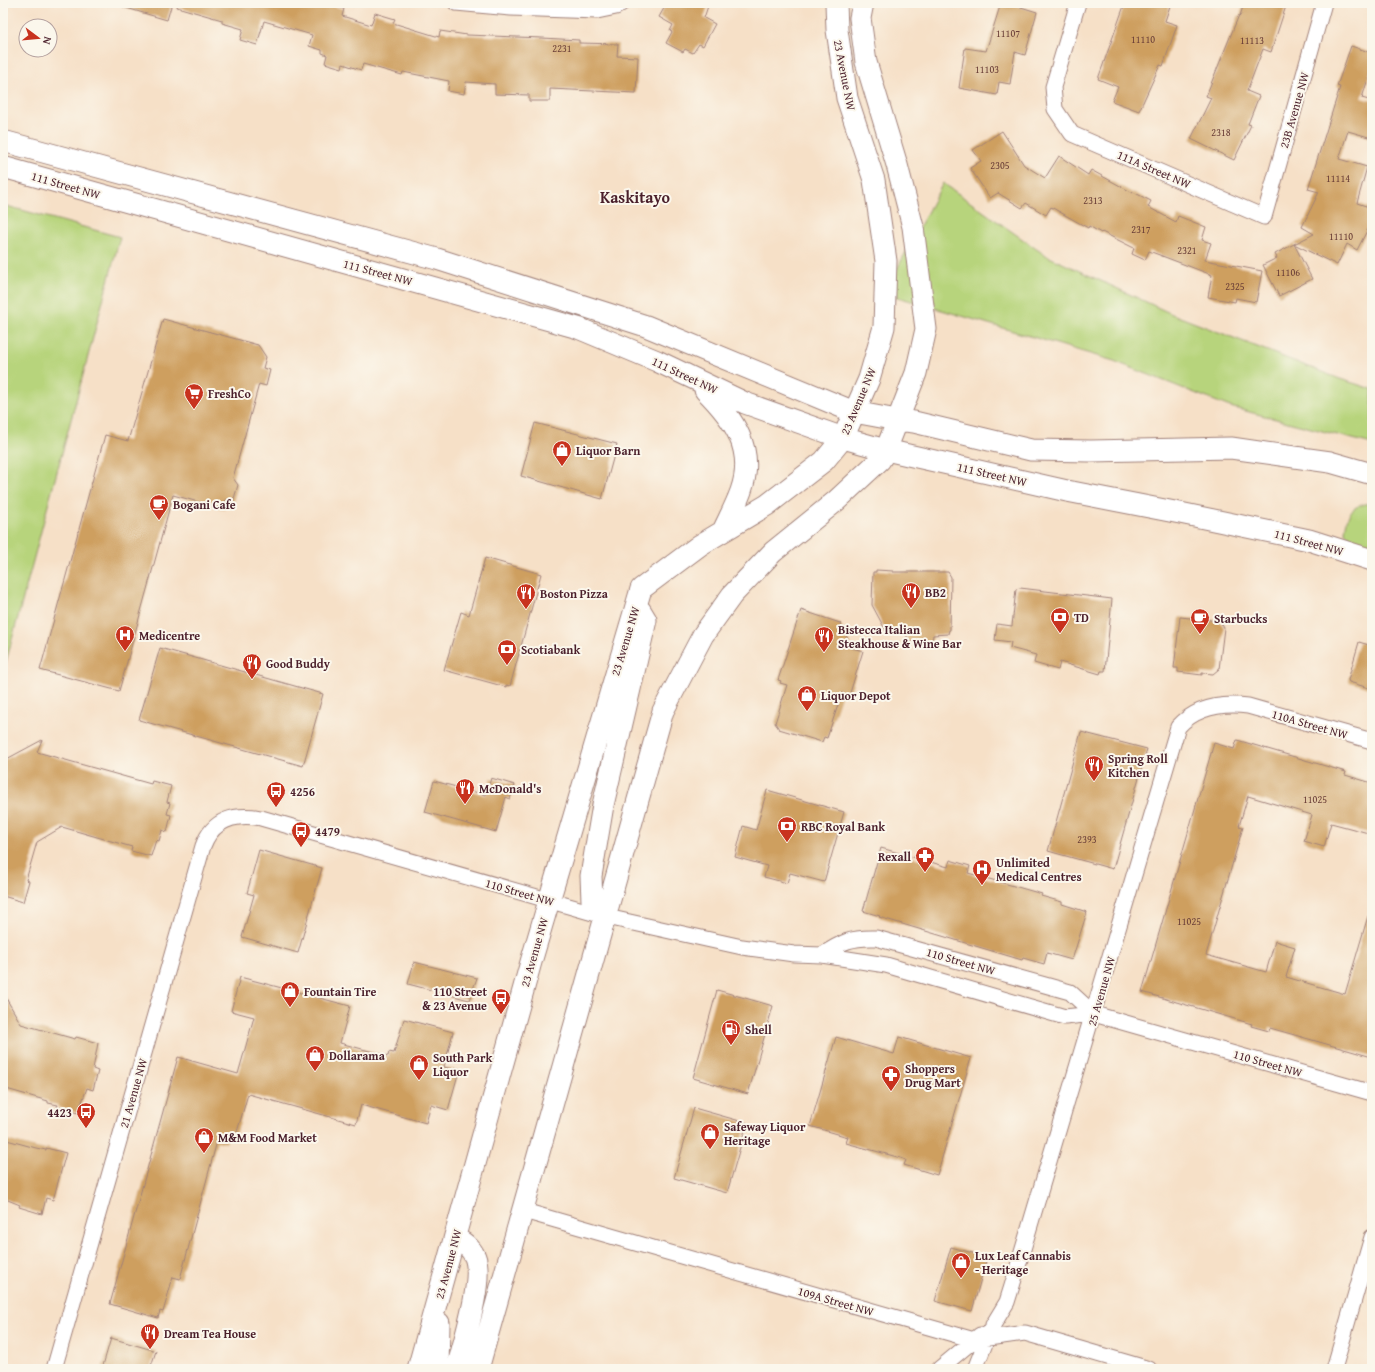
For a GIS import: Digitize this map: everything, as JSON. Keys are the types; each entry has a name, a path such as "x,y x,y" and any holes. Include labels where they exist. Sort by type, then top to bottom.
{"main road":[{"name":"23 Avenue NW","path":"418,1369 549,900 641,589 700,545 767,505 824,461 843,438 869,379 884,327 886,261 874,180 847,98 836,30 836,3"},
{"name":"23 Avenue NW","path":"478,1369 607,917 663,711 703,635 732,595 773,552 836,501 880,460 886,450 916,373 926,329 912,227 897,165 866,62 860,18 863,3"},
{"path":"3,141 442,261 646,326 854,412 914,422 1031,450 1091,451 1231,448 1330,462 1372,474"},
{"name":"111 Street NW","path":"3,167 578,328 657,361 696,381 745,403 843,438 886,450 1067,491 1180,512 1309,540 1372,560"},
{"path":"696,381 724,409 737,427 746,460 741,490 723,531"},
{"path":"607,917 592,901 590,884 603,805 646,620 636,605"},
{"path":"455,1239 463,1241 475,1257 477,1284 457,1369"},
{"path":"438,1369 440,1294"}],"street":[{"path":"456,3 511,8 596,11 616,7 622,3"},
{"name":"111A Street NW","path":"1078,3 1053,87 1055,109 1072,134 1264,217"},
{"name":"23B Avenue NW","path":"1264,217 1324,3"},
{"name":"25 Avenue NW","path":"974,1369 985,1334 1007,1302 1094,1014 1178,727 1186,717 1216,706 1230,704 1248,706"},
{"name":"110A Street NW","path":"1248,706 1372,741"},
{"name":"110 Street NW","path":"221,822 242,816 261,818 607,917 742,947 794,954 822,955 886,965 1065,1017 1094,1014 1372,1093"},
{"name":"21 Avenue NW","path":"54,1369 203,846 207,835 221,822"},
{"name":"110 Street NW","path":"822,955 843,941 852,938 876,938 1070,992 1094,1014"},
{"name":"109A Street NW","path":"524,1212 985,1334 1025,1333 1149,1369"},
{"path":"1334,1369 1372,1237"},
{"name":"25 Avenue NW","path":"940,1369 985,1334"}],"green space":[{"path":"943,183 1045,255 1172,314 1340,379 1372,389 1372,444 1230,407 1114,361 884,293"},
{"path":"3,205 120,237 3,673"},
{"path":"1372,503 1372,546 1354,541 1345,533 1347,520 1351,511 1359,506"}],"building":[{"path":"123,3 172,3 167,20 123,7"},
{"path":"178,3 323,3 344,9 342,16 371,25 375,13 395,19 393,23 439,37 440,31 467,35 579,40 579,43 618,44 617,56 638,57 636,93 550,89 550,101 529,101 529,95 495,94 495,84 466,82 464,94 448,91 449,81 403,72 402,75 363,64 361,70 343,64 342,68 325,63 327,55 322,53 322,50 309,46 312,35 264,21 257,45 240,40 243,29 222,23 222,20 177,7"},
{"path":"667,3 709,3 704,18 715,24 703,46 699,44 693,53 685,49 683,52 666,43 672,32 670,31 673,25 659,17"},
{"path":"1001,3 1008,3 1037,12 1025,55 1015,52 1010,84 999,82 997,95 959,88 965,48 986,51"},
{"path":"1125,3 1171,3 1165,21 1177,25 1163,66 1160,65 1139,111 1112,101 1118,87 1098,79"},
{"path":"1244,3 1287,3 1271,52 1263,49 1247,91 1259,96 1248,124 1251,125 1234,160 1191,139 1211,98 1206,96 1239,15 1240,16"},
{"path":"1351,46 1372,53 1372,66 1362,98 1372,101 1372,138 1348,131 1339,159 1367,167 1357,203 1372,208 1372,221 1357,250 1347,244 1337,265 1294,244 1314,234 1302,227 1319,192 1308,189 1340,87 1337,86"},
{"path":"1002,131 1024,165 1045,178 1059,156 1088,175 1091,170 1151,201 1148,207 1176,222 1178,216 1206,227 1202,240 1211,243 1205,260 1262,271 1256,302 1236,298 1235,302 1208,297 1212,275 1149,251 1145,260 1132,254 1134,248 1089,226 1088,228 1051,207 1046,215 1026,203 1022,208 998,193 990,198 970,168 981,161 973,150"},
{"path":"1294,244 1312,279 1279,296 1263,265 1277,258 1275,254"},
{"path":"163,319 258,345 266,357 263,368 270,370 266,386 259,384 233,478 238,485 233,502 226,499 224,509 173,495 119,691 40,670 105,435 128,441"},
{"path":"535,423 617,444 602,499 521,476"},
{"path":"485,558 541,574 510,686 506,685 506,687 444,670 461,612 469,615"},
{"name":"BB2","path":"876,570 893,572 948,572 951,577 950,630 948,634 933,635 932,642 907,642 907,634 887,633 872,605 873,572 876,572"},
{"name":"TD","path":"1020,588 1112,599 1105,671 1101,671 1100,674 1060,662 1058,670 1034,663 1036,655 1010,648 1011,642 995,640 997,624 1012,626 1016,589"},
{"name":"Bistecca Italian Steakhouse & Wine Bar","path":"801,610 840,623 852,648 863,651 849,696 842,693 827,738 824,737 822,742 779,729 775,723 787,685 780,683 781,681 778,680"},
{"path":"1180,617 1220,621 1224,628 1219,669 1213,674 1202,673 1202,675 1178,672 1178,668 1174,668"},
{"path":"1359,642 1372,646 1372,689 1349,682 1348,680"},
{"path":"160,648 323,694 303,766 139,720"},
{"path":"1081,732 1147,749 1113,869 1048,851"},
{"path":"42,740 37,752 151,784 152,781 171,786 167,802 170,803 167,814 171,815 167,832 162,830 159,841 156,840 151,856 131,851 132,847 62,827 37,842 26,880 29,881 23,902 3,896 3,761"},
{"path":"1237,740 1346,772 1345,775 1372,783 1372,834 1331,823 1324,847 1304,841 1312,815 1248,796 1239,826 1243,827 1206,955 1266,972 1275,941 1295,947 1286,977 1345,994 1368,916 1372,916 1372,1057 1270,1028 1269,1031 1251,1026 1252,1024 1142,992 1214,743 1234,749"},
{"name":"McDonald's","path":"491,778 515,785 510,799 506,797 496,832 425,812 434,781 486,795"},
{"name":"RBC Royal Bank","path":"767,790 844,812 824,882 790,873 787,883 764,877 767,866 735,857 743,826 756,830"},
{"path":"881,848 948,867 950,860 970,866 968,873 1042,894 1041,896 1062,902 1062,904 1087,912 1072,960 1047,953 1044,964 1023,958 1022,960 863,911"},
{"path":"259,850 322,868 298,953 242,937 254,895 247,893"},
{"path":"414,962 477,978 469,1000 408,984"},
{"path":"240,977 350,1006 340,1043 388,1056 389,1052 394,1053 404,1019 453,1032 444,1067 459,1071 448,1110 431,1105 426,1123 361,1105 356,1124 248,1094 235,1139 228,1137 226,1143 217,1141 180,1279 173,1277 163,1312 160,1311 158,1318 110,1304 178,1057 238,1074 254,1017 231,1011"},
{"name":"Shell","path":"717,990 773,1006 748,1094 693,1078"},
{"path":"3,993 21,1024 75,1039 76,1037 98,1043 93,1069 98,1071 93,1090 87,1088 78,1113 57,1107 58,1105 48,1103 48,1101 3,1088"},
{"name":"Shoppers Drug Mart","path":"836,1037 894,1054 899,1037 971,1058 937,1175 904,1165 906,1160 901,1158 846,1143 848,1137 810,1126"},
{"name":"Safeway Liquor Heritage","path":"694,1108 747,1123 727,1193 674,1178"},
{"path":"3,1139 36,1148 46,1150 46,1148 66,1153 53,1200 46,1198 42,1214 19,1207 20,1205 3,1198"},
{"name":"Lux Leaf Cannabis - Heritage","path":"951,1247 987,1257 972,1311 935,1301"},
{"path":"111,1338 156,1351 150,1369 102,1369"}],"place":[{"name":"FreshCo","path":"194,410"},
{"name":"Liquor Barn","path":"562,467"},
{"name":"Bogani Cafe","path":"159,521"},
{"name":"BB2","path":"911,609"},
{"name":"Boston Pizza","path":"526,610"},
{"name":"TD","path":"1060,634"},
{"name":"Starbucks","path":"1200,635"},
{"name":"Medicentre","path":"125,652"},
{"name":"Bistecca Italian Steakhouse & Wine Bar","path":"824,653"},
{"name":"Scotiabank","path":"507,666"},
{"name":"Good Buddy","path":"252,680"},
{"name":"Liquor Depot","path":"807,712"},
{"name":"Spring Roll Kitchen","path":"1094,782"},
{"name":"McDonald's","path":"465,805"},
{"name":"4256","path":"276,808"},
{"name":"RBC Royal Bank","path":"787,843"},
{"name":"4479","path":"301,848"},
{"name":"Rexall","path":"925,873"},
{"name":"Unlimited Medical Centres","path":"982,886"},
{"name":"Fountain Tire","path":"290,1008"},
{"name":"110 Street & 23 Avenue","path":"501,1015"},
{"name":"Shell","path":"731,1046"},
{"name":"Dollarama","path":"315,1072"},
{"name":"South Park Liquor","path":"419,1081"},
{"name":"Shoppers Drug Mart","path":"891,1092"},
{"name":"4423","path":"86,1129"},
{"name":"Safeway Liquor Heritage","path":"710,1150"},
{"name":"M&M Food Market","path":"204,1154"},
{"name":"Lux Leaf Cannabis - Heritage","path":"961,1279"},
{"name":"Dream Tea House","path":"150,1350"}],"district":[{"name":"Kaskitayo","path":"635,197"}]}
